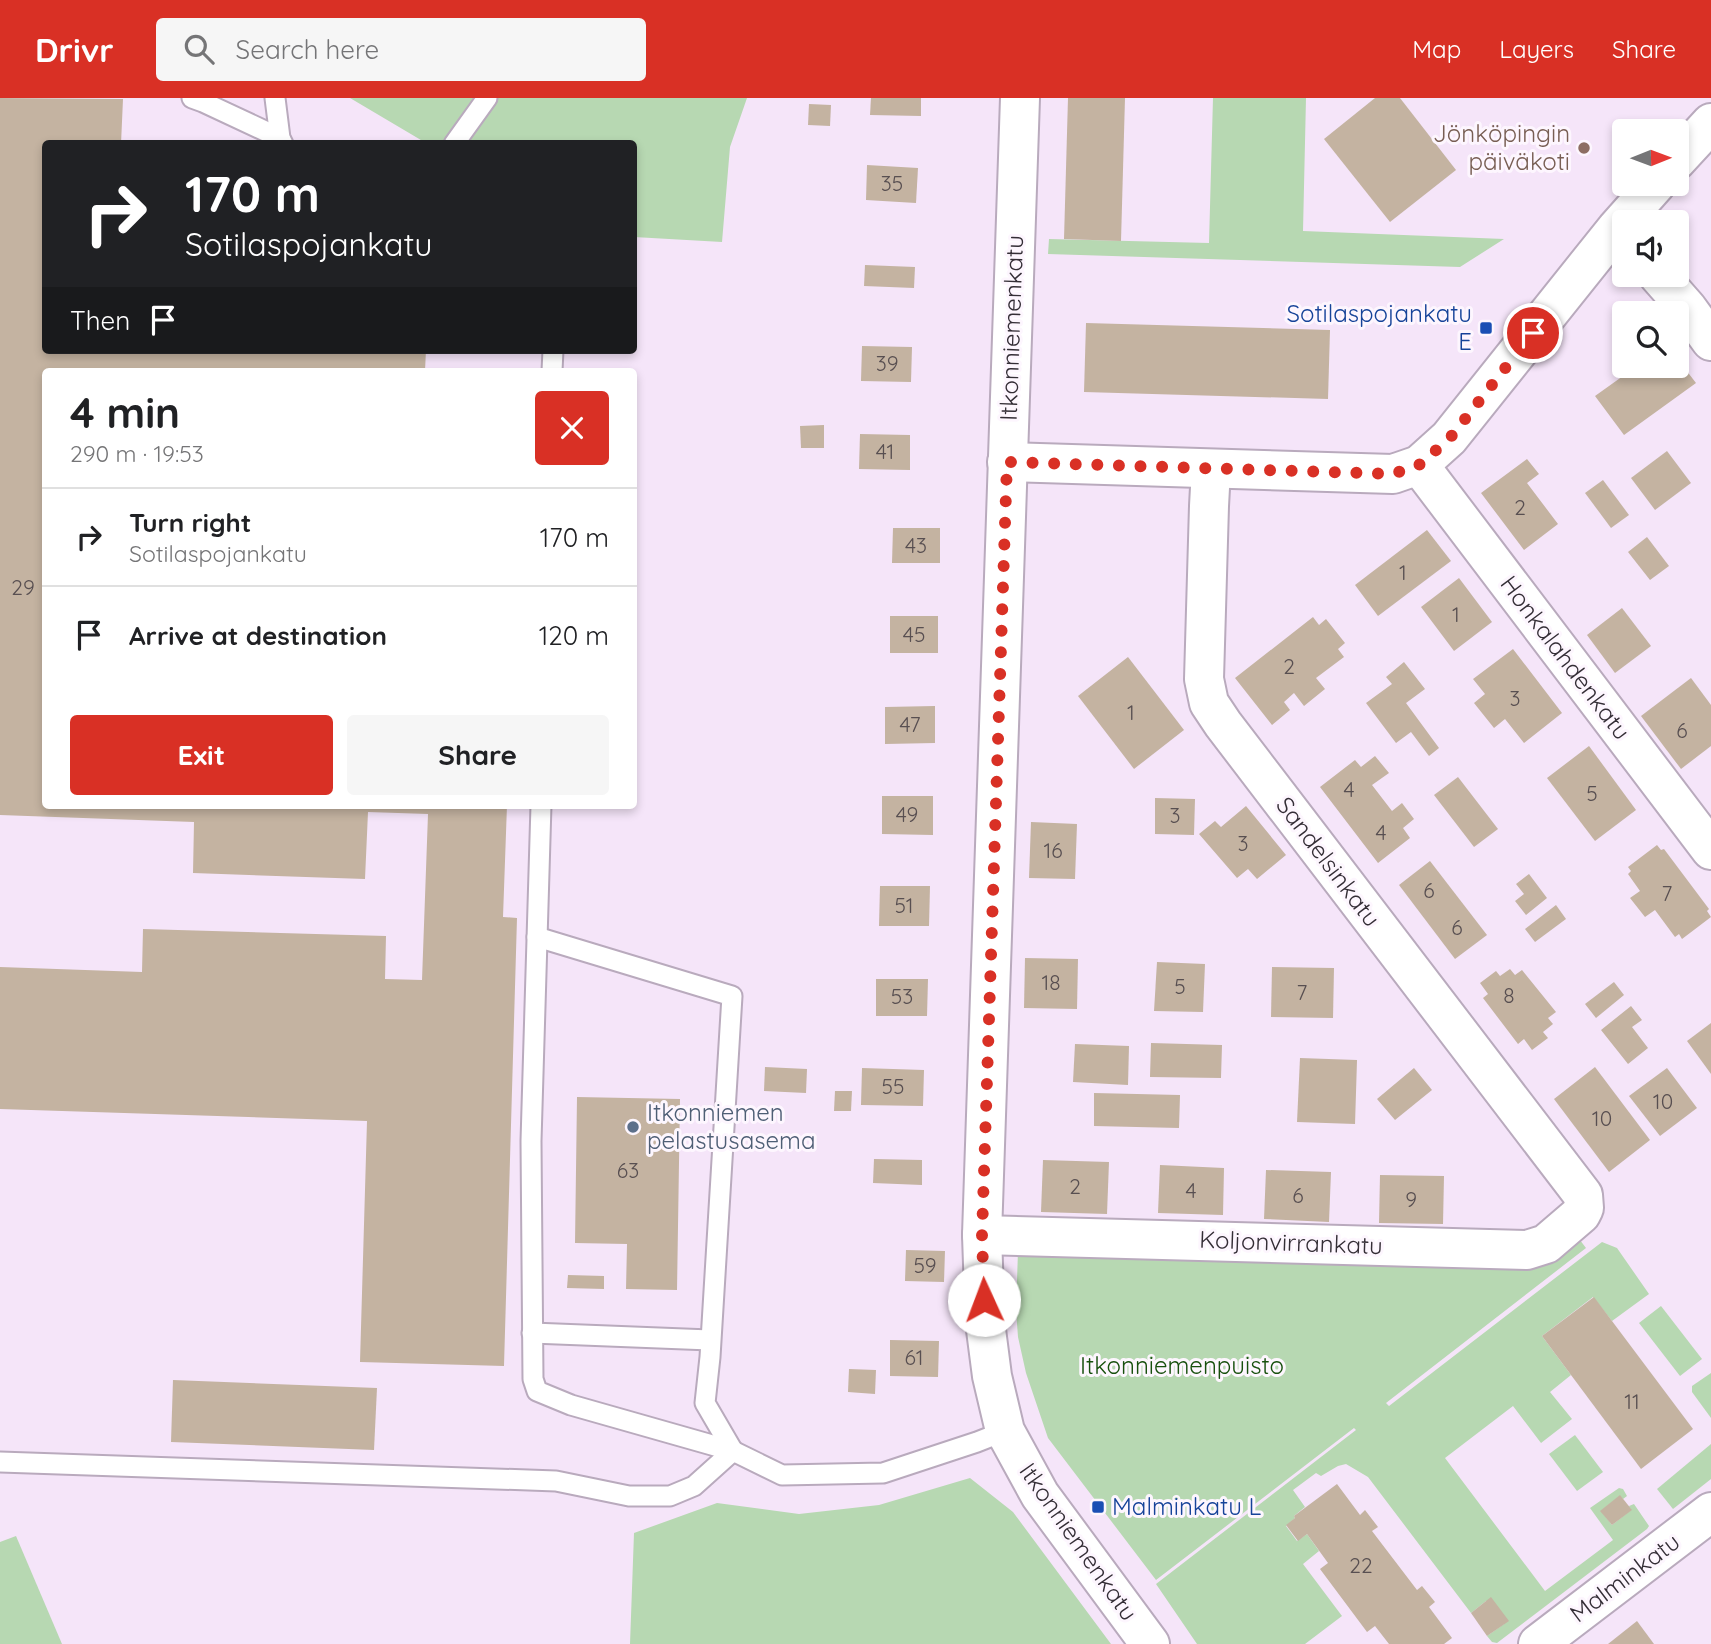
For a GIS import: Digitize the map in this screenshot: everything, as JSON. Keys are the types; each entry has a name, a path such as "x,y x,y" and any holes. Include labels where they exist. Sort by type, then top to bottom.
{"street":[{"name":"Itkonniemenkatu","path":"1020,98 982,1235 985,1322 992,1376 1004,1431 1040,1495 1150,1644"},
{"path":"1689,147 1711,123"},
{"path":"1637,210 1648,196"},
{"path":"1007,462 1393,474 1419,465 1450,438 1612,243"},
{"path":"1669,287 1711,341"},
{"name":"Honkalahdenkatu","path":"1419,465 1711,850"},
{"name":"Sandelsinkatu","path":"1211,469 1204,678 1209,703 1583,1195 1584,1208"},
{"name":"Koljonvirrankatu","path":"982,1235 1527,1250 1546,1244 1581,1214 1584,1208"},
{"name":"Malminkatu","path":"1547,1642 1711,1512"}],"lane":[{"path":"192,98 279,140"},
{"path":"275,98 281,140"},
{"path":"457,140 487,98"},
{"path":"541,809 531,1141 533,1379 537,1391 571,1405 733,1451 782,1475 883,1473 1004,1431"},
{"path":"537,937 732,996 705,1403 733,1451"},
{"path":"532,1333 710,1340"},
{"path":"0,1461 556,1481 629,1496 670,1496 694,1486 733,1451"}],"green space":[{"path":"350,98 747,98 730,147 722,242 637,237 637,140 421,140"},
{"path":"1213,98 1306,98 1303,231 1504,239 1460,267 1048,254 1049,239 1209,243"},
{"name":"Itkonniemenpuisto","path":"1558,1211 1586,1248 1386,1403 1389,1406 1602,1242 1617,1248 1649,1294 1612,1321 1593,1297 1542,1336 1571,1375 1550,1392 1572,1419 1541,1443 1513,1406 1445,1458 1545,1591 1613,1540 1590,1508 1619,1488 1623,1489 1627,1496 1623,1499 1620,1496 1601,1511 1612,1525 1631,1510 1629,1506 1634,1504 1649,1526 1647,1529 1497,1643 1492,1642 1487,1636 1504,1624 1486,1601 1471,1613 1368,1477 1346,1464 1338,1466 1321,1476 1316,1473 1293,1490 1305,1507 1286,1526 1297,1541 1307,1534 1319,1551 1303,1564 1342,1616 1305,1644 1197,1644 1156,1584 1356,1430 1354,1428 1156,1580 1048,1438 1026,1373 1018,1337 1016,1310 1019,1222 1519,1239"},
{"path":"1661,1306 1702,1359 1680,1376 1639,1323"},
{"path":"1711,1373 1711,1418 1692,1392 1692,1386"},
{"path":"1575,1435 1603,1472 1577,1491 1549,1454"},
{"path":"1711,1444 1711,1479 1673,1509 1657,1489"},
{"path":"970,1478 1013,1512 1111,1644 630,1644 634,1533 717,1503 799,1514 879,1505"},
{"path":"16,1536 62,1644 0,1644 0,1542"}],"building":[{"path":"0,98 123,99 121,140 42,140 42,354 426,354 425,368 42,368 42,809 507,809 503,917 517,918 504,1366 360,1362 367,1121 0,1109 0,967 142,972 143,929 386,936 385,979 422,980 428,814 368,812 365,879 193,873 194,822 0,815"},
{"path":"871,98 921,98 921,116 870,115"},
{"path":"1068,98 1125,98 1121,241 1064,239"},
{"path":"1375,98 1400,98 1456,170 1390,222 1324,139"},
{"path":"809,104 831,105 830,126 808,125"},
{"path":"867,165 918,168 916,203 866,200"},
{"path":"865,265 915,267 914,288 864,286"},
{"path":"1086,323 1330,330 1328,399 1084,392"},
{"path":"862,346 912,347 911,382 861,381"},
{"path":"1689,374 1696,383 1624,435 1595,396 1620,378 1689,378"},
{"path":"824,425 824,448 801,448 800,426"},
{"path":"860,434 910,435 910,470 859,469"},
{"path":"1667,451 1691,483 1655,510 1631,478"},
{"path":"1527,459 1539,474 1527,483 1558,524 1524,550 1481,493"},
{"path":"1603,480 1629,515 1611,528 1585,493"},
{"path":"893,528 940,528 940,563 892,563"},
{"path":"1427,530 1451,561 1378,616 1355,585"},
{"path":"1647,537 1669,566 1650,580 1628,552"},
{"path":"1459,578 1492,622 1454,651 1421,607"},
{"path":"1622,608 1651,646 1615,673 1587,635"},
{"path":"890,616 938,616 938,653 890,653"},
{"path":"1313,617 1319,625 1326,619 1345,643 1338,649 1344,657 1316,678 1325,689 1304,706 1294,693 1284,702 1290,710 1272,725 1235,678"},
{"path":"1513,649 1562,713 1524,743 1505,719 1494,728 1474,703 1485,694 1473,679"},
{"path":"1128,657 1184,730 1134,769 1078,696"},
{"path":"1404,662 1425,689 1406,703 1439,748 1429,756 1411,732 1396,743 1366,703 1392,684 1386,677"},
{"path":"1691,678 1711,705 1711,746 1681,769 1641,716"},
{"path":"935,706 935,743 885,744 885,707"},
{"path":"1589,746 1636,810 1595,841 1547,778"},
{"path":"1375,756 1389,773 1372,785 1392,811 1402,803 1414,819 1403,828 1410,838 1378,863 1320,787 1355,760 1361,767"},
{"path":"1458,777 1498,829 1474,847 1434,795"},
{"path":"882,796 933,796 933,835 882,834"},
{"path":"1155,798 1195,799 1194,835 1155,834"},
{"path":"1246,806 1286,855 1257,879 1248,869 1237,878 1199,834 1215,821 1221,827"},
{"path":"1031,822 1077,824 1075,879 1029,878"},
{"path":"1657,845 1661,850 1664,849 1709,909 1707,911 1711,917 1682,939 1679,934 1675,937 1655,910 1645,917 1630,898 1640,891 1628,874 1631,871 1628,867"},
{"path":"1430,861 1487,935 1455,959 1399,885"},
{"path":"1529,874 1547,898 1526,915 1515,901 1524,894 1516,884"},
{"path":"880,886 930,886 929,926 879,926"},
{"path":"1556,905 1566,919 1535,942 1525,929"},
{"path":"1025,958 1078,959 1077,1009 1024,1008"},
{"path":"1157,962 1205,964 1203,1012 1154,1011"},
{"path":"1272,967 1334,968 1333,1018 1271,1017"},
{"path":"1510,969 1515,975 1522,970 1556,1012 1548,1018 1553,1024 1543,1032 1548,1038 1532,1050 1524,1039 1518,1044 1483,998 1488,994 1480,983 1496,971 1500,976"},
{"path":"876,979 928,979 927,1016 876,1016"},
{"path":"1614,982 1624,995 1596,1018 1585,1004"},
{"path":"1631,1006 1642,1020 1632,1027 1648,1048 1628,1064 1601,1030"},
{"path":"1711,1023 1711,1074 1687,1041"},
{"path":"1151,1043 1222,1045 1221,1078 1150,1077"},
{"path":"1075,1044 1129,1046 1128,1085 1073,1082"},
{"path":"1300,1058 1357,1060 1355,1124 1297,1122"},
{"path":"765,1067 807,1069 806,1093 764,1091"},
{"path":"1595,1067 1650,1140 1609,1172 1554,1099"},
{"path":"862,1068 924,1070 923,1106 861,1105"},
{"path":"1414,1068 1432,1090 1395,1120 1377,1099"},
{"path":"1667,1068 1697,1108 1660,1136 1629,1096"},
{"path":"835,1091 852,1091 851,1111 834,1111"},
{"path":"1094,1093 1180,1095 1179,1128 1094,1126"},
{"path":"577,1097 680,1099 677,1290 626,1289 627,1244 575,1243"},
{"path":"874,1159 922,1160 922,1185 873,1183"},
{"path":"1043,1160 1109,1162 1107,1214 1041,1212"},
{"path":"1160,1165 1224,1168 1223,1215 1158,1213"},
{"path":"1266,1170 1331,1172 1329,1222 1264,1219"},
{"path":"1380,1175 1444,1176 1443,1224 1379,1223"},
{"path":"906,1250 945,1251 944,1282 905,1281"},
{"path":"568,1275 604,1276 604,1289 567,1288"},
{"path":"1594,1297 1693,1429 1641,1469 1542,1336"},
{"path":"890,1340 939,1341 938,1377 890,1376"},
{"path":"849,1369 876,1370 875,1394 848,1392"},
{"path":"173,1380 377,1388 374,1450 171,1442"},
{"path":"1337,1484 1360,1515 1365,1510 1378,1527 1372,1531 1417,1590 1422,1586 1435,1602 1429,1607 1452,1638 1444,1644 1389,1644 1375,1626 1367,1632 1320,1569 1328,1563 1307,1534 1298,1541 1286,1525"},
{"path":"1620,1495 1632,1510 1612,1525 1600,1511"},
{"path":"1491,1597 1509,1621 1487,1636 1471,1613"},
{"path":"1637,1621 1654,1644 1608,1644"}],"place":[{"name":"Jönköpingin päiväkoti","path":"1584,148"},
{"name":"Sotilaspojankatu E","path":"1486,328"},
{"name":"Itkonniemen pelastusasema","path":"633,1127"},
{"name":"Malminkatu L","path":"1098,1507"}],"route":[{"path":"984,1300 982,1235 1007,462 1393,474 1419,465 1450,438 1533,333"}]}
